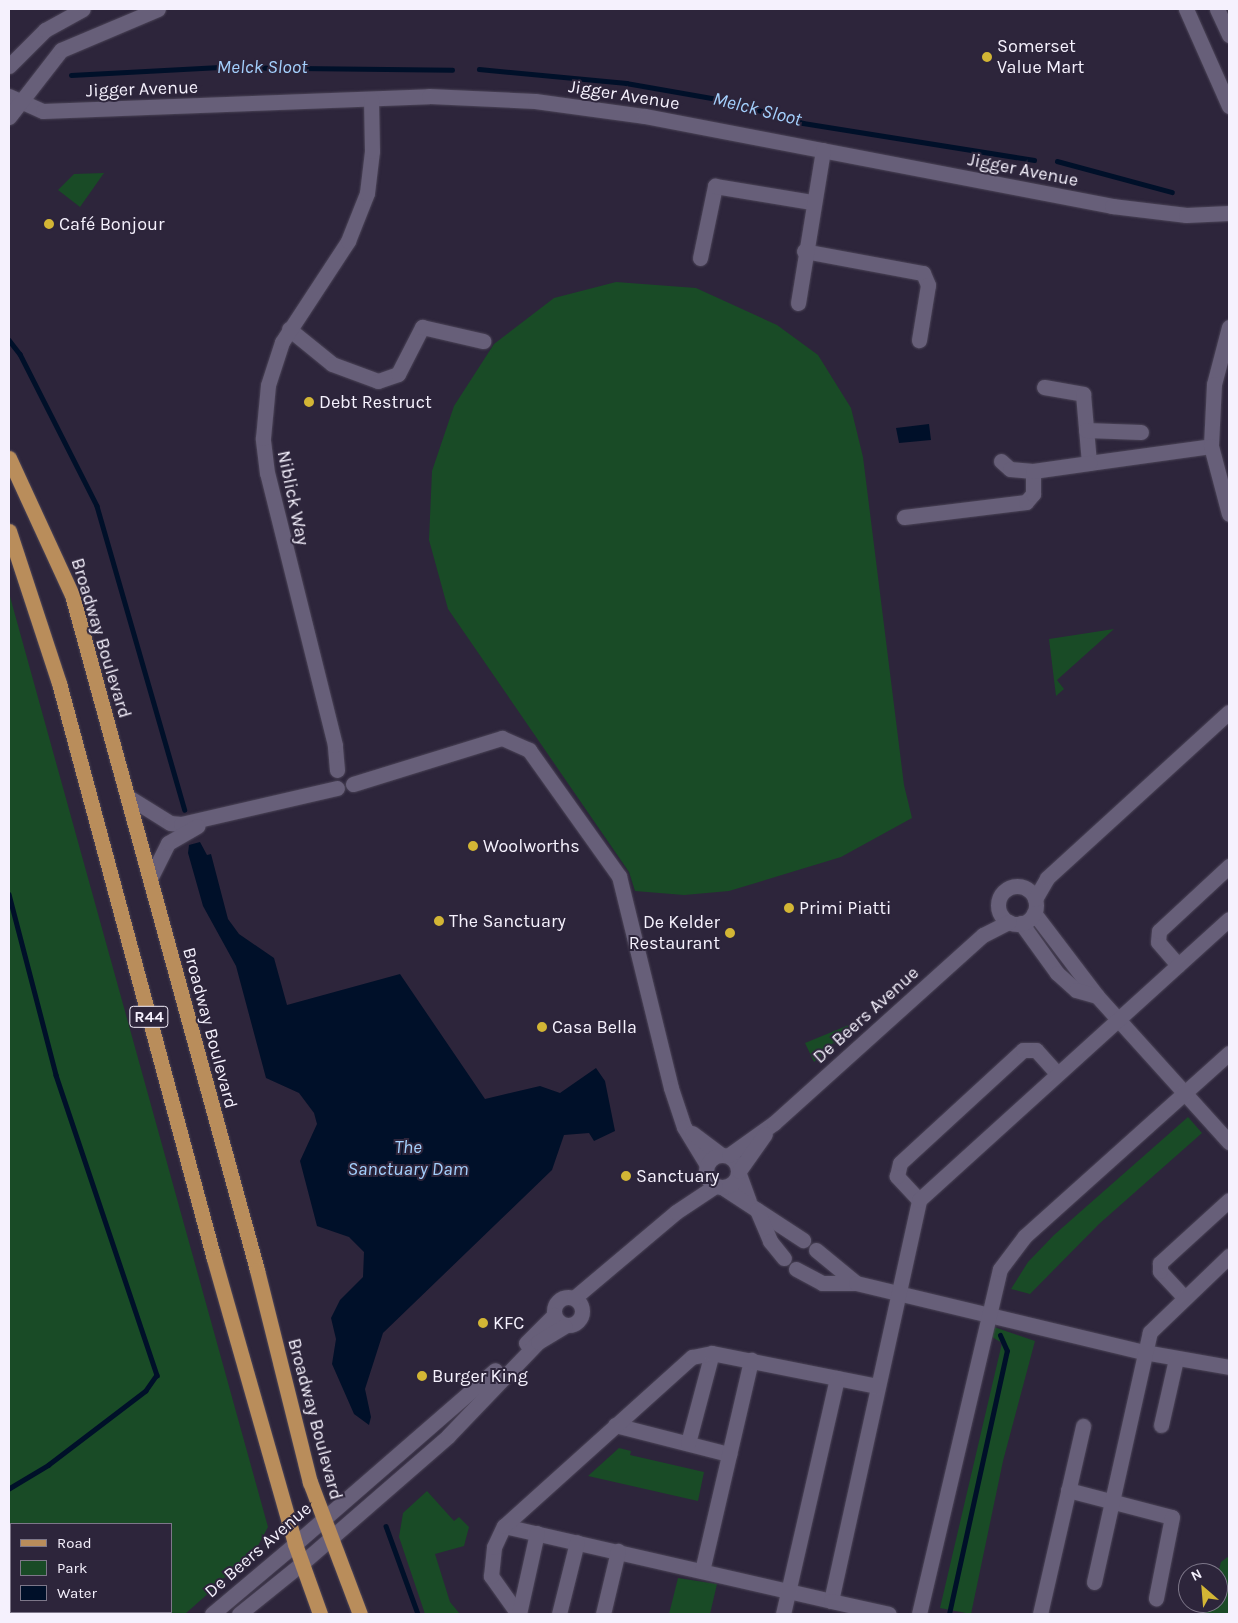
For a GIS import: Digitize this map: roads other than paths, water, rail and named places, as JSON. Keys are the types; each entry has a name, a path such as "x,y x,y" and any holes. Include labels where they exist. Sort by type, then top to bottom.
{"main road":[{"name":"Broadway Boulevard","path":"9,458 72,595 130,798 150,879 322,1518 360,1614"},
{"name":"R44","path":"9,531 59,684 295,1544 320,1614"}],"street":[{"path":"9,66 45,30 83,9"},
{"path":"9,117 14,99 62,50 158,9"},
{"path":"1186,9 1229,106"},
{"path":"1217,9 1229,35"},
{"name":"Jigger Avenue","path":"14,99 44,111 371,99 490,98 590,107 1120,207 1186,215 1229,213"},
{"name":"Niblick Way","path":"343,777 264,456 268,385 289,329 359,217 371,173 371,99"},
{"path":"798,303 812,202 823,150"},
{"path":"700,258 715,186 812,202"},
{"path":"804,251 922,273 928,285 919,340"},
{"path":"289,329 340,369 378,382 398,374 422,327 483,341"},
{"path":"1229,328 1214,384 1211,446 1229,514"},
{"path":"1044,387 1083,394 1089,463"},
{"path":"1086,430 1141,432"},
{"path":"1001,461 1010,469 1033,471 1211,446"},
{"path":"904,517 1026,502 1034,494 1033,471"},
{"path":"1034,906 1047,878 1229,712"},
{"path":"130,798 170,823 207,821 310,793 343,777 376,774 502,738 529,750 619,876 684,1127 706,1168 719,1186 753,1206 803,1240"},
{"path":"150,879 168,843 207,821"},
{"path":"1178,965 1158,942 1159,931 1229,866"},
{"path":"1047,878 1020,886 1052,936 1098,996 1229,1142"},
{"name":"De Beers Avenue","path":"706,1168 774,1123 983,935 998,910 1003,892 1020,886"},
{"name":"De Beers Avenue","path":"983,935 1015,923 1034,906"},
{"path":"998,910 1040,947 1076,990 1098,996"},
{"path":"831,1601 918,1200 1229,919"},
{"path":"1040,947 1052,936"},
{"path":"918,1200 897,1176 896,1169 1023,1050 1036,1050 1058,1073"},
{"path":"919,1614 986,1316 1000,1269 1015,1246 1229,1053"},
{"name":"De Beers Avenue","path":"719,1186 735,1182 739,1172 774,1123"},
{"path":"684,1127 724,1155 739,1172 770,1241 784,1258"},
{"path":"676,1212 706,1168"},
{"path":"578,1304 612,1269 676,1212 719,1186"},
{"path":"1183,1296 1160,1271 1160,1262 1229,1200"},
{"path":"816,1250 856,1283"},
{"path":"1094,1582 1144,1352 1153,1327 1183,1296 1229,1256"},
{"path":"796,1269 822,1282 856,1283 986,1316 1144,1352 1229,1367"},
{"name":"De Beers Avenue","path":"212,1614 295,1544 322,1518 387,1467 554,1315 559,1299 578,1304 578,1322 565,1326 538,1342 448,1436 301,1564 239,1614"},
{"path":"554,1315 565,1326"},
{"path":"519,1614 490,1570 504,1526 615,1424 692,1357 712,1353 877,1386"},
{"path":"688,1443 712,1353"},
{"path":"1161,1425 1176,1359"},
{"path":"702,1571 750,1360"},
{"path":"783,1614 837,1378"},
{"path":"615,1424 729,1454"},
{"path":"1040,1614 1083,1426"},
{"path":"1068,1490 1172,1517 1156,1598"},
{"path":"504,1526 889,1614"},
{"path":"519,1614 537,1533"},
{"path":"559,1614 576,1542"},
{"path":"603,1614 618,1551"}],"water":[{"path":"929,424 931,440 899,443 896,428"},
{"name":"The Sanctuary Dam","path":"200,842 207,855 211,854 228,919 239,934 274,958 287,1005 400,974 485,1099 540,1086 560,1093 596,1068 605,1081 615,1131 594,1141 589,1133 564,1135 552,1170 383,1333 365,1389 371,1417 369,1425 354,1414 332,1364 336,1339 331,1318 340,1300 363,1277 364,1252 349,1237 317,1226 300,1161 317,1124 314,1113 299,1093 266,1078 236,966 203,906 188,853 189,845"}],"waterway":[{"name":"Melck Sloot","path":"71,75 220,67 452,70"},
{"name":"Melck Sloot","path":"479,69 626,83 723,100 803,123 1034,160"},
{"name":"Melck Sloot","path":"1057,161 1172,192"},
{"path":"9,340 20,354 97,506 185,810"},
{"path":"9,894 56,1075 157,1375 146,1391 49,1465 9,1489"},
{"path":"949,1614 1007,1351 1000,1335"},
{"path":"386,1526 418,1614"}],"place":[{"name":"Somerset Value Mart","path":"987,57"},
{"name":"Café Bonjour","path":"49,224"},
{"name":"Debt Restruct","path":"309,402"},
{"name":"Woolworths","path":"473,846"},
{"name":"Primi Piatti","path":"789,908"},
{"name":"The Sanctuary","path":"439,921"},
{"name":"De Kelder Restaurant","path":"730,933"},
{"name":"Casa Bella","path":"542,1027"},
{"name":"Sanctuary","path":"626,1176"},
{"name":"KFC","path":"483,1323"},
{"name":"Burger King","path":"422,1376"}]}
